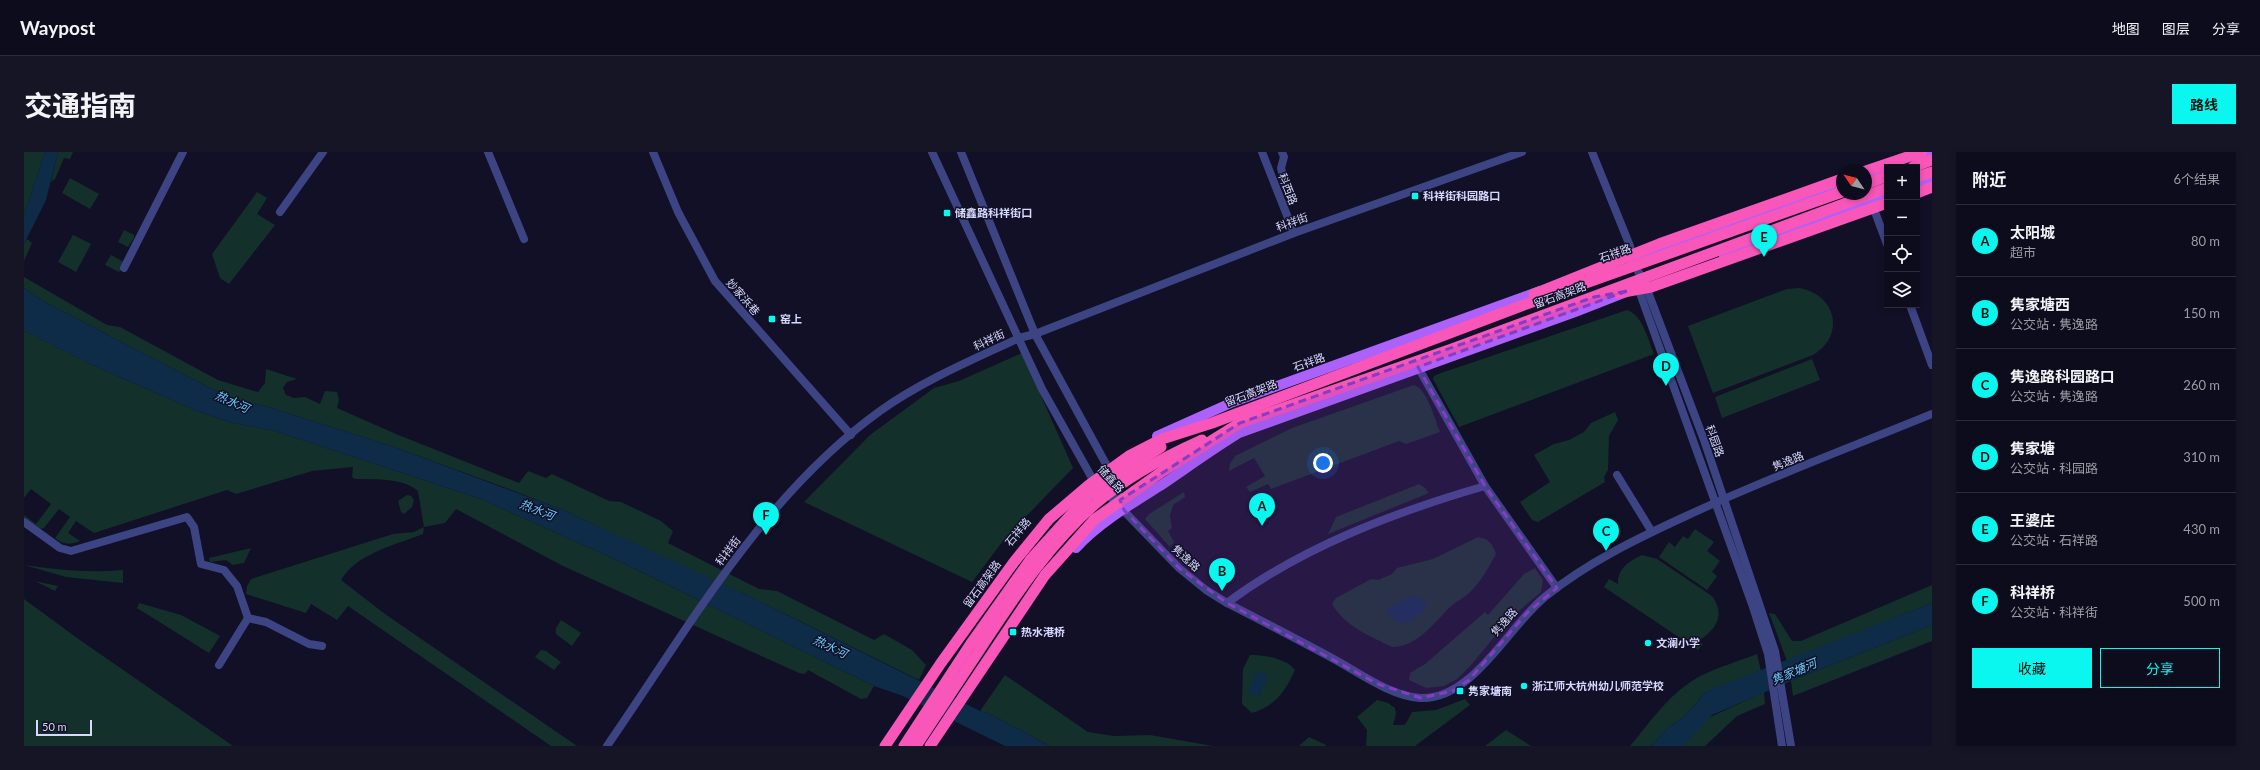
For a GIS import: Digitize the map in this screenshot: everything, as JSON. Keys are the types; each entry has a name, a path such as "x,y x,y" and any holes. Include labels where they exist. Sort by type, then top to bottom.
{"highway":[{"path":"1872,169 1922,152"},
{"path":"1920,164 1932,160"},
{"path":"1920,176 1932,172"},
{"path":"1872,182 1884,177"},
{"path":"1162,439 1260,396 1491,311 1681,236 1836,180"},
{"path":"1920,192 1932,187"},
{"name":"留石高架路","path":"916,746 1026,581 1056,543 1094,505 1129,478 1170,454 1240,423 1594,297 1884,189"},
{"name":"留石高架路","path":"885,746 941,663 1010,568 1049,519 1089,485 1129,456 1162,439 1212,423 1521,306 1836,194"},
{"path":"1594,297 1651,288 1884,204"},
{"name":"留石高架路","path":"904,746 1007,592 1031,559 1087,497 1121,472 1159,448 1212,423"},
{"name":"留石高架路","path":"929,746 1045,575 1090,524 1126,496 1240,423"}],"main road":[{"path":"1901,164 1932,152"},
{"path":"1872,175 1884,170"},
{"path":"1920,183 1932,179"},
{"name":"石祥路","path":"889,746 1012,558 1049,514 1128,450 1233,402 1516,299 1836,188"},
{"path":"929,746 1015,616 1083,540 1210,450 1239,433 1418,367 1575,312 1884,196"}],"street":[{"path":"124,268 183,152"},
{"path":"280,212 323,152"},
{"path":"488,152 524,239"},
{"name":"妙家浜巷","path":"653,152 678,212 715,281 851,435"},
{"name":"储鑫路","path":"932,152 1042,389 1092,478 1124,510"},
{"name":"储鑫路","path":"961,152 1035,334 1107,466 1124,510"},
{"name":"科西路","path":"1262,152 1294,233"},
{"path":"1282,152 1284,156 1280,168 1286,184"},
{"name":"科祥街","path":"607,746 732,563 781,501 851,435 880,411 919,386 1019,338 1035,334 1294,233 1522,152"},
{"name":"科园路","path":"1592,152 1630,246 1632,260 1753,607 1773,660 1774,694 1782,746"},
{"path":"1871,201 1884,236"},
{"name":"科园路","path":"1641,286 1724,498 1781,689 1791,746"},
{"path":"1911,308 1932,365"},
{"path":"1418,367 1485,486 1557,588"},
{"name":"隽逸路","path":"1124,510 1179,568 1206,590 1227,603 1378,684 1421,698 1453,691 1469,680 1527,613 1557,588 1587,568 1652,532 1724,498 1932,414"},
{"path":"1617,475 1652,532"},
{"path":"1227,603 1254,583 1320,547 1444,498 1485,486"},
{"path":"24,522 60,548 71,550 187,517 194,527 201,564 224,570 237,586 248,618"},
{"path":"248,618 266,622 309,644 322,646"},
{"path":"219,665 248,618"}],"highlighted area":[{"path":"1627,291 1418,367 1485,486 1557,588 1527,613 1469,680 1453,691 1421,698 1378,684 1227,603 1179,568 1124,510 1120,500 1205,444 1240,423 1594,297"}],"green space":[{"path":"24,152 45,152 24,215"},
{"path":"58,152 73,152 70,159 64,158 55,179 51,182"},
{"path":"70,178 99,194 90,209 62,193"},
{"path":"257,192 267,198 257,214 275,225 229,284 220,278 212,254"},
{"path":"124,230 134,235 134,238 128,247 118,242"},
{"path":"73,235 91,244 76,272 58,262"},
{"path":"27,239 32,243 24,261 24,244"},
{"path":"111,255 124,262 119,272 105,265"},
{"path":"24,277 107,325 120,327 218,380 258,392 265,383 266,369 297,379 287,382 283,388 286,395 294,398 305,397 320,404 325,391 337,392 339,399 337,408 396,434 519,483 528,471 546,478 552,474 609,501 621,502 661,521 673,531 668,543 759,589 777,591 874,640 884,634 912,650 926,665 919,680 743,593 735,591 563,510 394,447 265,406 238,401 208,387 41,300 24,288"},
{"path":"1799,288 1812,292 1821,298 1828,307 1832,316 1833,327 1830,337 1823,347 1813,355 1713,393 1688,326 1787,289"},
{"path":"1627,310 1633,313 1641,322 1654,354 1459,427 1433,379 1434,376 1441,373"},
{"path":"24,331 90,364 197,411 229,422 275,431 481,499 619,561 874,686 867,698 861,699 808,670 805,674 799,673 563,566 456,509 445,523 424,527 418,491 404,483 396,481 355,479 352,477 353,467 312,471 236,494 227,490 94,533 76,521 68,533 80,541 70,544 61,542 55,538 70,517 59,509 44,528 40,529 24,517 24,515 36,524 51,504 31,489 24,498"},
{"path":"1022,353 1073,468 1006,537 972,582 804,502 870,435 934,388 959,381"},
{"path":"1812,359 1820,380 1722,418 1715,397"},
{"path":"1414,385 1419,387 1427,398 1440,432 1406,444 1399,441 1271,489 1268,484 1250,492 1246,487 1265,476 1254,458 1229,471 1230,464 1235,456 1292,428"},
{"path":"1615,412 1618,420 1609,436 1608,470 1604,477 1605,482 1538,522 1532,520 1520,502 1550,482 1534,455 1554,444 1569,440 1584,432 1591,423"},
{"path":"1419,484 1429,493 1328,534 1336,517"},
{"path":"1184,492 1185,497 1173,505 1170,516 1172,528 1168,531 1174,542 1170,547 1145,519 1149,514"},
{"path":"407,495 411,496 414,500 412,507 404,514 401,512 398,501"},
{"path":"424,527 423,534 389,546 367,556 348,571 341,580 385,614 577,746 551,746 348,606 337,620 311,604 306,613 246,594 247,586 251,579 393,534 414,532"},
{"path":"1695,529 1714,542 1707,551 1720,561 1712,572 1717,576 1707,590 1659,557 1669,542 1675,547 1683,536 1688,539"},
{"path":"1478,537 1490,542 1496,554 1484,576 1468,594 1452,605 1417,639 1409,643 1392,647 1358,630 1344,619 1332,604 1336,598 1371,579 1378,580 1392,574 1397,568 1433,559"},
{"path":"251,548 244,563 233,565 226,560 210,562 209,558"},
{"path":"1642,555 1657,559 1712,596 1718,610 1717,622 1710,632 1698,641 1703,644 1698,650 1604,587 1609,579 1618,584 1618,578 1622,569"},
{"path":"24,565 74,570 123,570 123,583 66,577"},
{"path":"1535,568 1543,580 1541,592 1509,619 1472,664 1457,679 1444,686 1426,688 1409,680 1410,673 1425,664 1485,612 1488,615 1524,574"},
{"path":"35,581 58,586 55,591"},
{"path":"1932,585 1932,603 1787,661 1769,613 1775,614 1792,641 1801,641"},
{"path":"24,599 77,638 233,746 24,746"},
{"path":"139,603 181,615 220,636 209,653 137,608"},
{"path":"561,620 581,633 572,646 556,634 556,628"},
{"path":"1932,625 1932,641 1793,696 1791,681"},
{"path":"541,650 546,651 561,662 554,670 535,657"},
{"path":"1757,654 1761,671 1705,693 1684,717 1668,728 1651,746 1630,746 1657,713 1680,689 1697,678 1714,670"},
{"path":"1250,655 1280,660 1295,670 1283,691 1273,702 1252,713 1242,704 1243,669"},
{"path":"1005,675 1088,732 1114,736 1150,735 1213,746 1050,746 992,715 980,711"},
{"path":"1764,692 1765,704 1737,716 1705,746 1683,746 1706,719"},
{"path":"1465,699 1470,705 1415,746 1366,746 1367,730 1357,717 1377,700 1388,703 1395,708 1396,714 1393,725 1405,725 1412,712 1436,710"},
{"path":"1506,730 1531,746 1485,746"},
{"path":"1309,737 1326,745 1326,746 1299,746"}],"water":[{"path":"45,152 58,152 46,200 24,244 24,215"},
{"name":"热水河","path":"24,288 41,300 208,387 238,401 265,406 394,447 563,510 749,596 980,711 992,715 1050,746 1005,746 903,696 874,686 619,561 481,499 275,431 229,422 197,411 90,364 24,331"},
{"path":"1413,596 1424,601 1426,607 1421,613 1408,621 1401,623 1396,622 1388,613 1388,608"},
{"name":"隽家塘河","path":"1932,603 1932,625 1791,681 1712,715 1683,746 1651,746 1668,728 1684,717 1705,693 1712,689"},
{"path":"1257,671 1268,676 1259,697 1248,692"}],"place":[{"name":"科祥街科园路口","path":"1415,196"},
{"name":"储鑫路科祥街口","path":"947,213"},
{"name":"王婆庄","path":"1764,257"},
{"name":"窑上","path":"772,319"},
{"name":"隽家塘","path":"1666,386"},
{"name":"太阳城","path":"1262,526"},
{"name":"科祥桥","path":"766,535"},
{"name":"隽逸路科园路口","path":"1606,551"},
{"name":"隽家塘西","path":"1222,591"},
{"name":"热水港桥","path":"1013,632"},
{"name":"文澜小学","path":"1648,643"},
{"name":"浙江师大杭州幼儿师范学校","path":"1524,686"},
{"name":"隽家塘南","path":"1460,691"}]}
